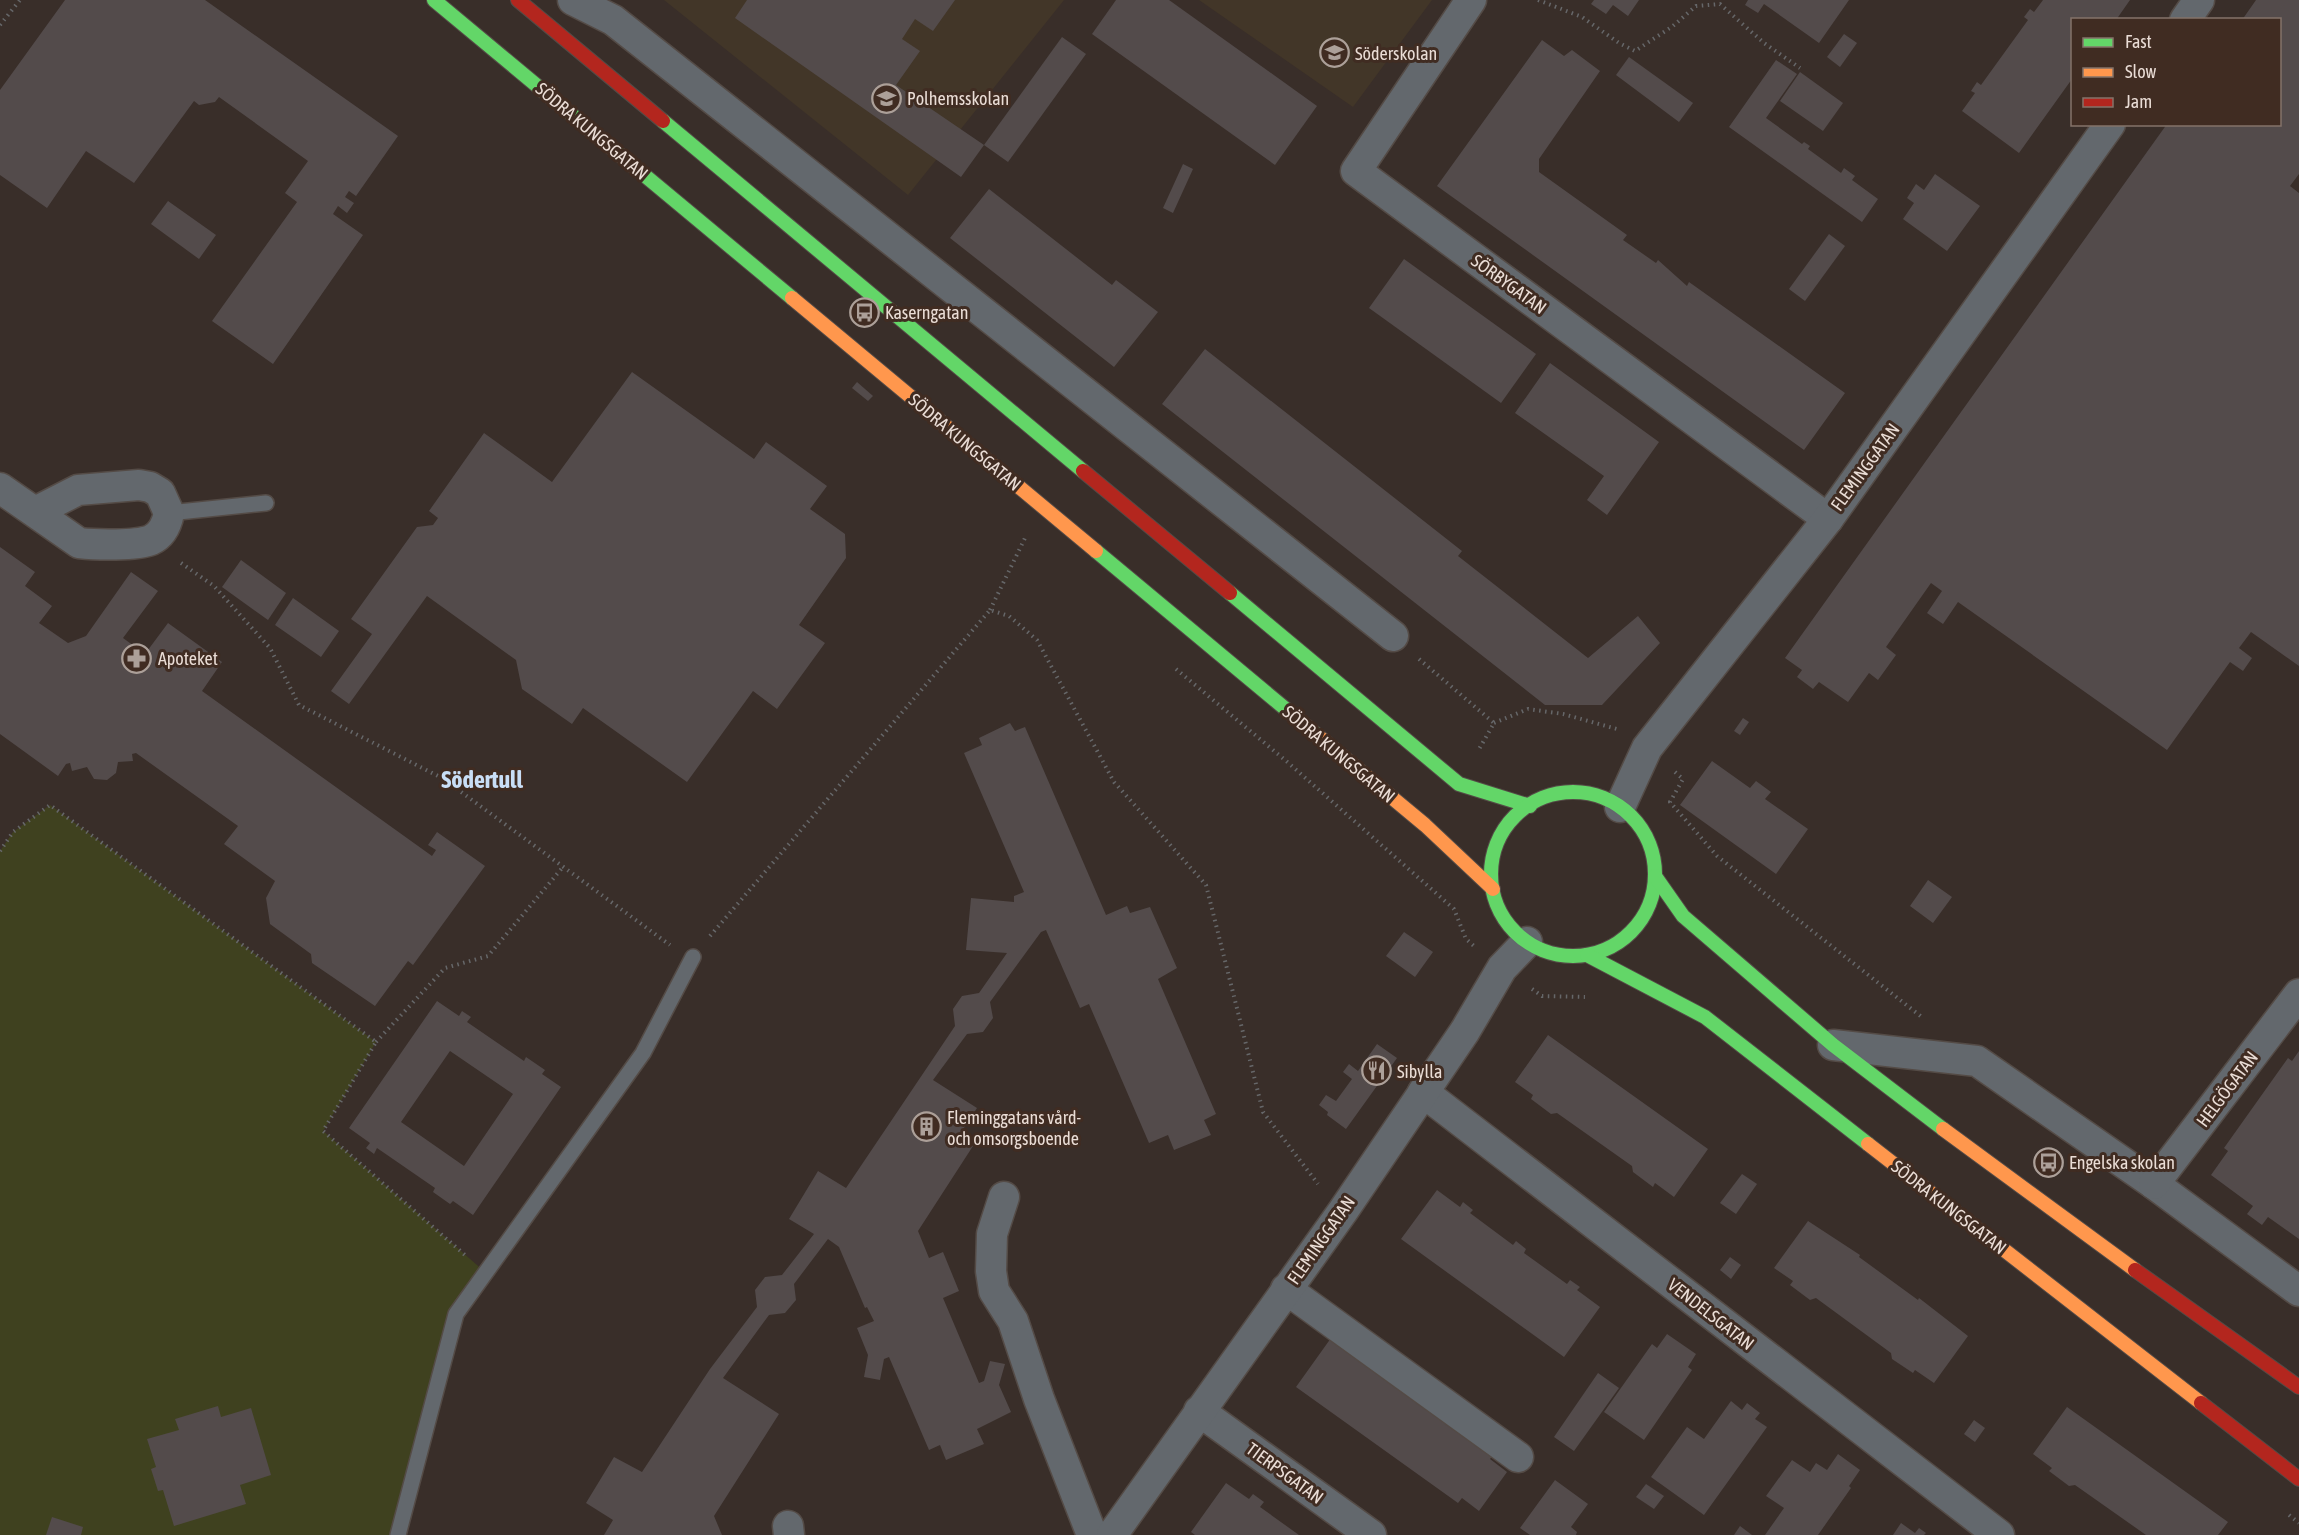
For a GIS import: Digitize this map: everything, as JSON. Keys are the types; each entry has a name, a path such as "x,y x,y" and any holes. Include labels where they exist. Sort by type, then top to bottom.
{"main road":[{"name":"SÖDRA KUNGSGATAN","path":"435,0 1406,810 1493,889"},
{"path":"518,0 1459,784 1530,806"},
{"name":"SÖDRA KUNGSGATAN","path":"1575,792 1606,799 1633,818 1646,837 1654,860 1654,892 1641,921 1618,943 1587,955 1556,954 1527,942 1504,919 1493,889 1493,857 1506,828 1530,806 1544,798 1575,792"},
{"name":"SÖDRA KUNGSGATAN","path":"1655,876 1683,916 1833,1045 2012,1182 2299,1387"},
{"name":"SÖDRA KUNGSGATAN","path":"1587,955 1705,1017 2299,1479"}],"street":[{"path":"573,0 613,20 1393,636"},
{"name":"SÖRBYGATAN","path":"1471,0 1356,171 1828,519"},
{"path":"2186,18 2199,0"},
{"name":"FLEMINGGATAN","path":"1620,807 1647,748 1828,519 2109,126"},
{"path":"0,488 79,543 152,540 161,533 169,513 160,493 150,487 139,485 78,490 35,512"},
{"name":"FLEMINGGATAN","path":"1112,1535 1424,1092 1502,968 1527,942"},
{"name":"HELGÖGATAN","path":"2154,1184 2299,994"},
{"path":"1833,1045 1977,1060 2154,1184 2299,1291"},
{"name":"VENDELSGATAN","path":"1424,1092 2000,1535"},
{"path":"1004,1197 992,1234 991,1271 994,1291 1013,1321 1039,1399 1092,1535"},
{"path":"1286,1290 1518,1457"},
{"name":"TIERPSGATAN","path":"1199,1411 1371,1535"}],"lane":[{"path":"169,513 266,503"},
{"path":"398,1535 456,1314 643,1053 693,957"}],"path":[{"path":"0,25 20,0"},
{"path":"1538,0 1582,17 1618,43 1635,51 1672,26 1696,6 1720,4 1764,43 1800,68"},
{"path":"141,542 186,566 214,585 270,648 298,705 442,778 663,942 693,957 990,610 1025,538"},
{"path":"990,610 1009,616 1037,640 1114,782 1206,885 1263,1112 1314,1179 1342,1211"},
{"path":"1494,723 1528,708 1563,714 1628,732 1683,779 1670,802 1717,856 1930,1024"},
{"path":"0,851 13,832 50,805 376,1042"},
{"path":"485,1272 323,1131 376,1042 445,968 488,956 563,867"}],"shaded area":[{"name":"Polhemsskolan","path":"664,0 1064,0 908,195"},
{"name":"Söderskolan","path":"1199,0 1432,0 1353,107"}],"green space":[{"path":"50,805 376,1042 323,1131 485,1272 456,1314 398,1535 0,1535 0,851 13,832"}],"building":[{"path":"65,0 205,0 398,136 356,196 349,191 345,197 354,203 347,213 338,206 333,214 363,235 273,364 212,321 297,202 285,193 308,161 219,97 215,102 199,105 194,101 134,183 86,151 47,208 0,175 0,90"},
{"path":"747,0 955,0 933,31 915,19 902,39 920,51 896,85 984,145 961,177 735,18"},
{"path":"1116,0 1169,0 1317,106 1275,165 1092,34"},
{"path":"1594,0 1639,0 1628,16 1613,5 1606,14 1591,4"},
{"path":"1748,0 1849,0 1819,43 1764,4 1758,13 1745,5"},
{"path":"2043,0 2130,0 2117,18 2071,18 2071,80 2019,153 1962,111 1975,93 1971,91 1977,82 1981,85 2028,20 2024,17 2030,9 2034,12"},
{"path":"2256,0 2299,0 2299,174 2290,186 2299,193 2299,666 2251,632 2239,648 2252,658 2243,671 2230,662 2167,750 1958,602 1943,624 1927,613 1942,591 1931,583 1886,647 1896,655 1878,680 1869,673 1848,702 1819,682 1813,689 1797,677 1802,670 1785,658 2166,126 2281,126 2281,18 2243,18"},
{"path":"1844,34 1857,43 1840,67 1827,57"},
{"path":"1062,37 1086,54 1008,162 984,145"},
{"path":"1542,40 1564,56 1572,50 1600,71 1539,159 1539,172 1627,235 1623,240 1656,263 1658,260 1687,286 1689,282 1845,393 1804,450 1437,186"},
{"path":"1629,57 1693,103 1679,122 1616,75"},
{"path":"1776,60 1797,74 1766,118 1802,144 1804,142 1810,146 1808,149 1841,173 1844,168 1855,176 1852,180 1878,199 1862,222 1729,127"},
{"path":"1800,72 1843,103 1823,131 1780,101"},
{"path":"1183,164 1193,169 1173,213 1163,208"},
{"path":"1935,174 1980,206 1947,251 1903,219 1914,203 1907,198 1916,184 1924,190"},
{"path":"989,189 1112,285 1116,280 1158,312 1114,367 950,238"},
{"path":"168,201 216,235 199,259 151,224"},
{"path":"1829,234 1845,246 1805,301 1789,289"},
{"path":"1404,259 1536,354 1501,403 1369,308"},
{"path":"1205,349 1462,551 1458,556 1588,658 1638,616 1660,643 1602,705 1545,705 1162,404"},
{"path":"1550,363 1659,442 1607,515 1587,500 1604,476 1515,413"},
{"path":"632,372 754,459 766,442 827,486 810,509 845,534 846,558 799,625 825,643 777,709 753,691 687,782 583,708 572,724 522,689 516,660 427,596 349,704 331,691 372,634 351,619 417,527 433,525 438,518 429,511 484,433 552,482"},
{"path":"857,382 873,396 868,401 852,388"},
{"path":"0,547 35,572 25,586 52,606 39,623 68,643 86,636 131,572 158,591 123,638 145,654 168,623 222,662 202,691 432,856 436,850 428,845 437,832 485,866 413,965 408,961 375,1006 312,963 311,954 270,924 266,898 275,881 224,844 238,826 136,753 132,754 133,761 118,762 116,773 107,780 94,779 87,767 72,771 70,763 66,764 58,776 0,734"},
{"path":"241,560 286,593 268,620 222,587"},
{"path":"293,598 339,631 321,657 275,625"},
{"path":"1743,718 1749,722 1740,735 1734,731"},
{"name":"Fleminggatans vård- och omsorgsboende","path":"1010,723 1015,731 1025,727 1106,915 1127,906 1130,913 1150,907 1177,968 1158,979 1216,1114 1204,1120 1211,1135 1174,1150 1168,1135 1149,1143 1089,1004 1080,1008 1046,930 1041,932 990,1002 993,1018 983,1032 967,1034 933,1080 977,1108 958,1137 973,1146 918,1231 929,1258 943,1252 959,1291 943,1298 979,1383 984,1381 990,1361 1005,1364 999,1385 1011,1412 977,1429 984,1444 946,1460 940,1445 929,1450 889,1357 884,1359 880,1380 864,1377 868,1355 857,1328 874,1321 867,1307 865,1308 839,1247 828,1239 794,1284 796,1300 785,1313 769,1315 723,1378 779,1414 714,1516 722,1535 604,1535 613,1520 586,1503 614,1457 642,1472 710,1369 757,1307 755,1290 765,1277 782,1275 814,1234 789,1219 818,1171 846,1188 955,1026 953,1009 962,996 979,993 1007,953 966,950 971,898 1014,902 1014,896 1024,892 964,753 982,745 979,738"},
{"path":"1712,761 1750,788 1756,781 1771,792 1765,799 1808,829 1776,874 1680,805"},
{"path":"1928,880 1952,897 1933,923 1910,906"},
{"path":"1404,932 1433,952 1415,977 1386,956"},
{"path":"437,1001 459,1016 462,1011 471,1017 467,1022 524,1061 526,1057 545,1070 542,1074 561,1087 473,1215 453,1201 450,1204 433,1192 435,1188 377,1148 374,1154 366,1148 370,1143 349,1128","holes":["450,1051 513,1094 464,1166 401,1122"]},
{"path":"1548,1035 1708,1149 1674,1197 1655,1183 1653,1187 1633,1172 1632,1166 1557,1113 1551,1114 1531,1099 1533,1095 1515,1082"},
{"path":"1377,1044 1397,1058 1346,1129 1327,1115 1328,1112 1319,1105 1326,1095 1336,1101 1352,1079 1343,1072 1349,1064 1358,1071"},
{"path":"2299,1051 2299,1239 2268,1217 2262,1225 2247,1214 2253,1206 2211,1175 2228,1151 2224,1148 2288,1058 2292,1061"},
{"path":"1742,1174 1757,1184 1736,1214 1720,1203"},
{"path":"1437,1190 1460,1207 1463,1202 1473,1210 1470,1213 1513,1245 1516,1241 1526,1249 1524,1253 1567,1284 1570,1280 1580,1287 1577,1290 1600,1307 1564,1357 1401,1239"},
{"path":"1808,1221 1860,1255 1859,1257 1918,1300 1919,1298 1968,1336 1934,1383 1915,1370 1913,1373 1892,1359 1891,1353 1816,1298 1810,1300 1790,1285 1793,1281 1774,1268"},
{"path":"1730,1257 1741,1265 1731,1279 1720,1270"},
{"path":"1667,1334 1696,1354 1688,1367 1692,1370 1644,1440 1604,1412 1652,1344 1657,1348"},
{"path":"1331,1338 1494,1454 1490,1459 1507,1472 1479,1511 1462,1498 1458,1503 1296,1387"},
{"path":"1598,1373 1619,1388 1574,1451 1554,1437"},
{"path":"1731,1401 1742,1410 1747,1403 1760,1413 1755,1419 1767,1427 1704,1515 1651,1477 1687,1427 1704,1439"},
{"path":"218,1406 221,1417 251,1408 271,1475 240,1485 246,1504 174,1526 163,1490 158,1491 151,1469 156,1467 147,1439 179,1430 175,1419"},
{"path":"2067,1407 2228,1522 2218,1535 2146,1535 2075,1485 2069,1486 2049,1471 2052,1468 2033,1454"},
{"path":"1974,1420 1985,1428 1975,1442 1964,1434"},
{"path":"1838,1454 1860,1470 1849,1486 1851,1488 1818,1535 1765,1535 1784,1508 1766,1496 1792,1460 1810,1472 1816,1463 1827,1470"},
{"path":"1555,1480 1588,1504 1571,1527 1577,1532 1576,1535 1530,1535 1520,1528"},
{"path":"1226,1483 1249,1499 1253,1494 1264,1502 1260,1507 1299,1535 1195,1535 1191,1532"},
{"path":"1646,1484 1664,1496 1654,1509 1636,1497"},
{"path":"52,1517 83,1527 81,1535 46,1535"},
{"path":"1901,1523 1915,1533 1919,1528 1926,1533 1924,1535 1893,1535"},
{"path":"1740,1526 1752,1535 1734,1535"}],"traffic: fast":[{"path":"434,0 792,298"},
{"path":"663,121 1083,471"},
{"path":"1096,551 1318,736"},
{"path":"1230,593 1459,784 1530,806"},
{"path":"1573,792 1604,799 1631,816 1648,843 1655,874 1648,905 1631,932 1604,949 1573,956 1542,949 1515,932 1498,905 1491,874 1498,843 1515,816 1542,799 1573,792"},
{"path":"1655,876 1683,916 1833,1045 1943,1129"},
{"path":"1587,955 1705,1017 1868,1144"}],"traffic: slow":[{"path":"792,298 1096,551"},
{"path":"1318,736 1425,825 1493,889"},
{"path":"1943,1129 2135,1270"},
{"path":"1868,1144 2201,1403"}],"traffic: jam":[{"path":"518,0 663,121"},
{"path":"1083,471 1230,593"},
{"path":"2135,1270 2299,1387"},
{"path":"2201,1403 2299,1479"}],"place":[{"name":"Söderskolan","path":"1334,53"},
{"name":"Polhemsskolan","path":"886,98"},
{"name":"Kaserngatan","path":"864,312"},
{"name":"Apoteket","path":"137,658"},
{"name":"Sibylla","path":"1376,1071"},
{"name":"Fleminggatans vård- och omsorgsboende","path":"926,1127"},
{"name":"Engelska skolan","path":"2048,1162"}],"district":[{"name":"Södertull","path":"482,779"}]}
